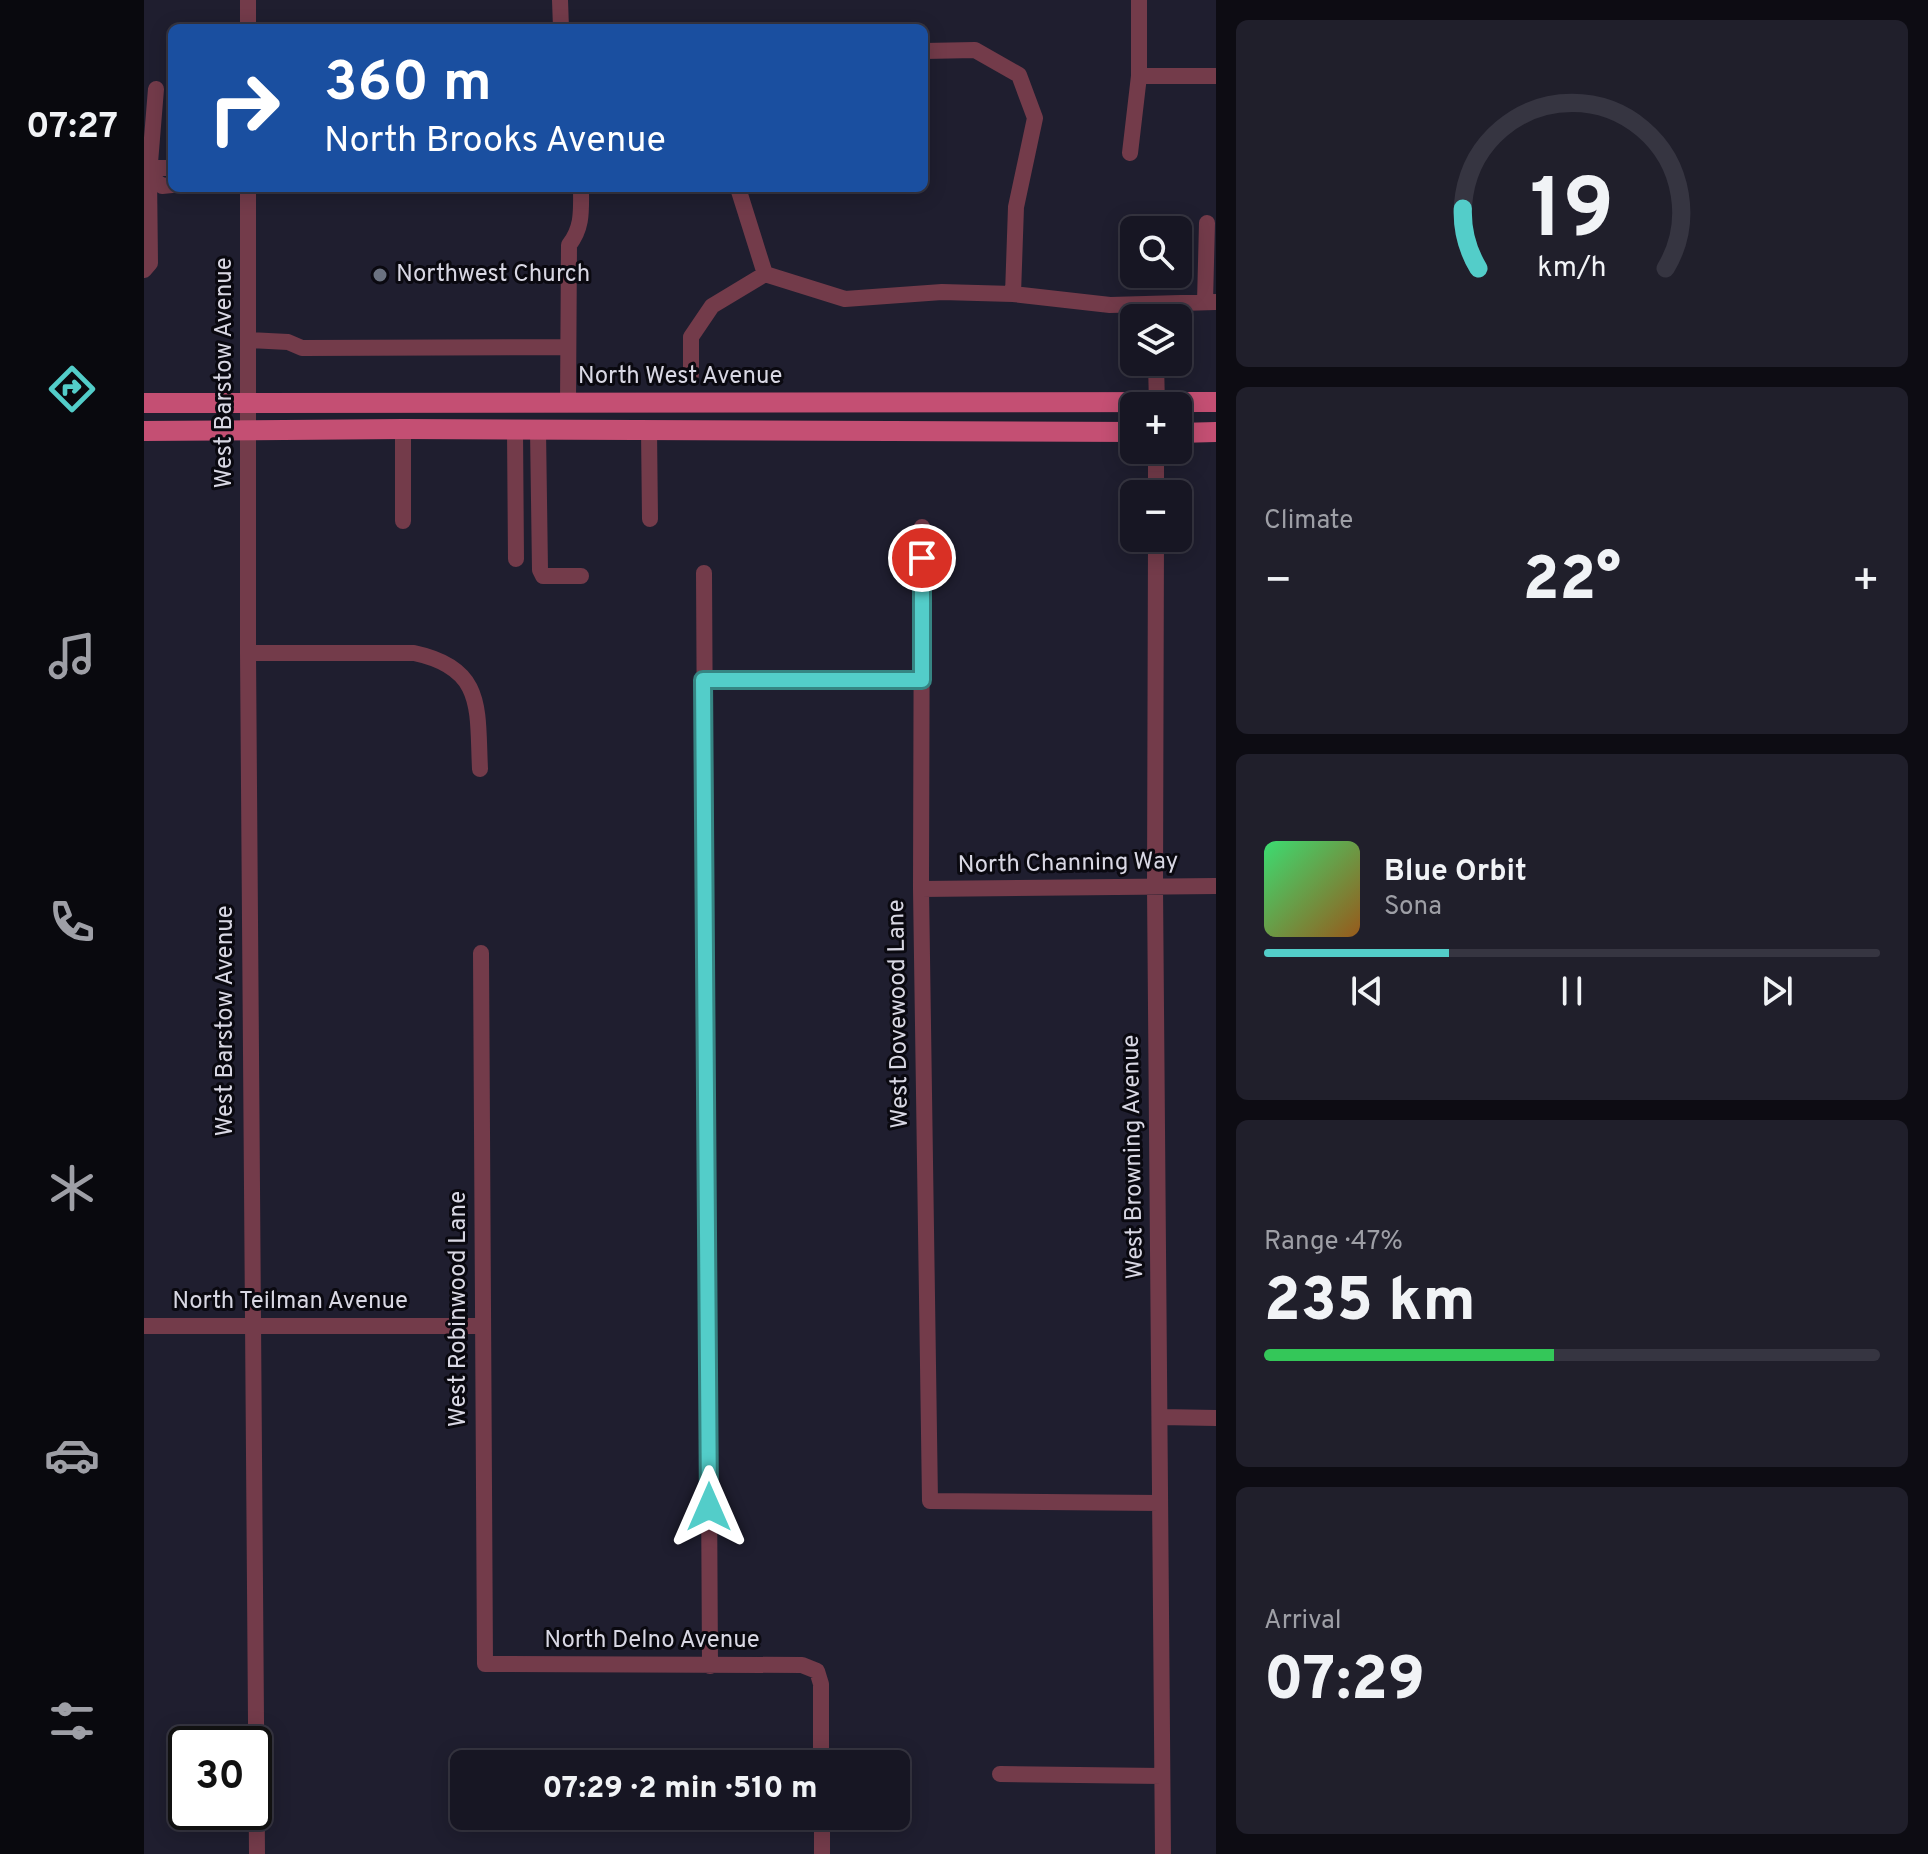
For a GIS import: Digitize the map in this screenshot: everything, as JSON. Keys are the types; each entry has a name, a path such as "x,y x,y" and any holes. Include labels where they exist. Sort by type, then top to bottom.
{"main road":[{"name":"North West Avenue","path":"1192,403 1216,402"},
{"name":"North West Avenue","path":"144,403 1120,404"},
{"path":"144,431 1120,432"},
{"path":"1192,433 1216,432"}],"street":[{"path":"248,0 248,24"},
{"path":"560,0 561,24"},
{"path":"1130,153 1139,76 1139,0"},
{"path":"928,51 975,50 1019,75 1035,118 1016,207 1013,294"},
{"path":"1139,76 1216,76"},
{"path":"144,270 150,263 147,175 156,89"},
{"path":"147,175 157,168 168,168"},
{"path":"147,175 162,186 168,185"},
{"name":"West Barstow Avenue","path":"248,192 248,653 257,1854"},
{"path":"568,404 569,245 579,231 581,192"},
{"path":"739,192 765,274"},
{"path":"1207,223 1211,302"},
{"path":"691,375 691,337 712,306 765,274 845,299 942,292 1013,294 1120,306"},
{"path":"249,340 288,342 302,348 568,347"},
{"path":"403,429 403,521"},
{"path":"538,430 540,570 543,576 581,576"},
{"path":"649,430 650,519"},
{"path":"515,431 516,559"},
{"name":"West Dovewood Lane","path":"922,527 921,889 930,1501 1160,1503"},
{"name":"West Browning Avenue","path":"1156,552 1155,887 1163,1854"},
{"path":"704,573 710,1666"},
{"path":"248,653 414,653 436,658 458,669 471,689 477,713 480,769"},
{"path":"703,680 922,680"},
{"name":"North Channing Way","path":"921,889 1216,886"},
{"name":"West Robinwood Lane","path":"481,953 485,1664"},
{"name":"North Teilman Avenue","path":"144,1326 483,1326"},
{"path":"1161,1417 1216,1418"},
{"name":"North Delno Avenue","path":"485,1664 802,1665 817,1671 821,1684 821,1750"},
{"path":"1000,1774 1162,1776"},
{"path":"822,1830 822,1854"}],"place":[{"name":"Northwest Church","path":"380,275"}],"route":[{"path":"709,1507 703,680 922,680 922,558"}]}
